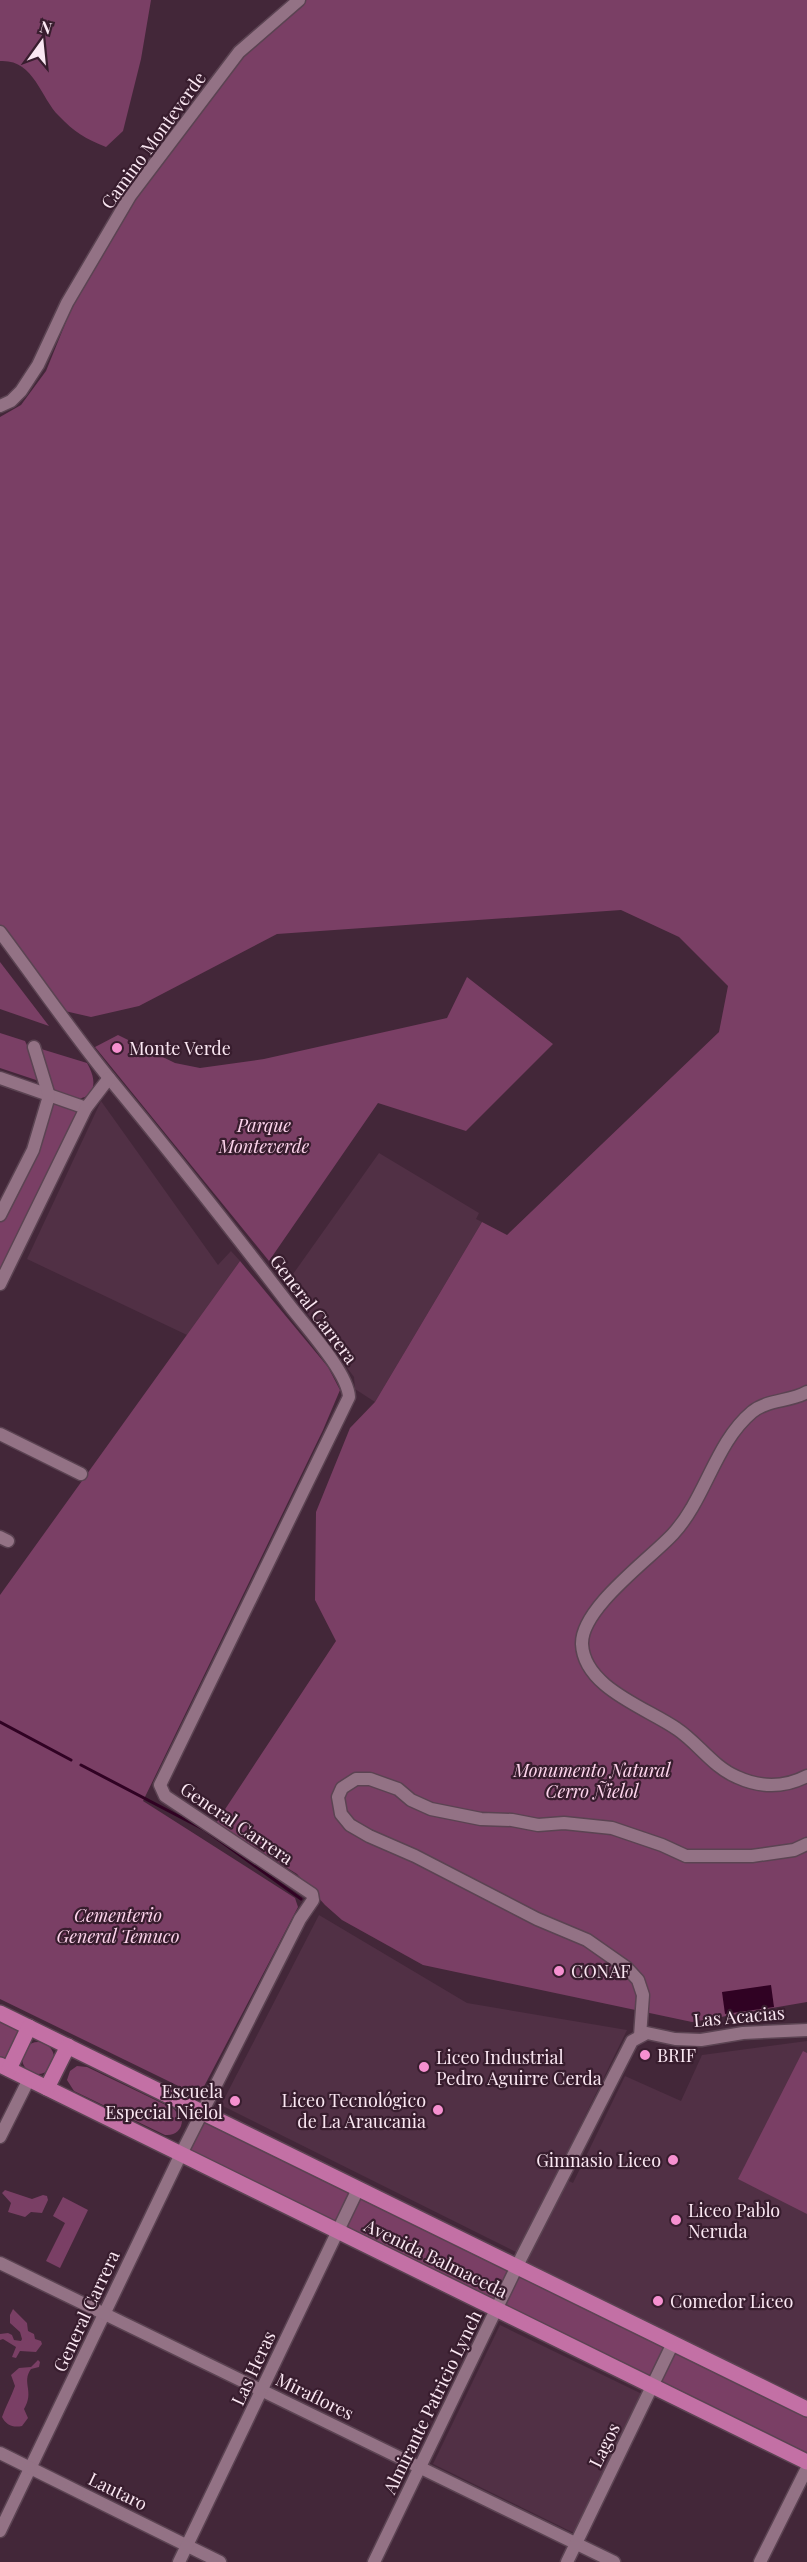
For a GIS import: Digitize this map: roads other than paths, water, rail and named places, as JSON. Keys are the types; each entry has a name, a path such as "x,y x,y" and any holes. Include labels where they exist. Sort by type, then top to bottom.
{"main road":[{"name":"Avenida Balmaceda","path":"0,2013 807,2409"},
{"name":"Avenida Balmaceda","path":"29,2027 4,2067 807,2462"},
{"path":"47,2088 68,2046"}],"street":[{"name":"Camino Monteverde","path":"0,406 21,391 38,365 67,303 130,196 239,52 299,0"},
{"path":"0,932 109,1077 86,1108 0,1284"},
{"path":"0,1215 33,1150 49,1096 34,1047"},
{"name":"General Carrera","path":"0,2531 181,2154 300,1919 313,1900 312,1894 165,1796 160,1785 348,1402 349,1391 339,1371 270,1279 109,1077"},
{"path":"0,1078 86,1108"},
{"path":"807,1392 769,1403 754,1410 743,1421 719,1457 690,1513 673,1534 615,1587 585,1627 582,1643 585,1657 600,1681 628,1701 677,1728 716,1763 736,1777 766,1786 789,1783 807,1776"},
{"path":"0,1434 81,1474"},
{"path":"640,2036 644,1999 635,1975 587,1940 537,1919 416,1856 369,1836 350,1825 341,1814 339,1797 342,1788 356,1779 370,1779 398,1789 411,1800 431,1809 481,1820 512,1820 538,1825 564,1823 612,1828 686,1856 752,1856 794,1850 807,1844"},
{"name":"Las Acacias","path":"640,2036 647,2033 675,2039 701,2040 743,2034 807,2030"},
{"name":"Almirante Patricio Lynch","path":"374,2562 517,2266 632,2041 640,2036"},
{"path":"0,2137 29,2079"},
{"name":"Las Heras","path":"179,2562 263,2391 358,2188"},
{"name":"Miraflores","path":"0,2263 614,2562"},
{"name":"Lagos","path":"567,2562 673,2343"},
{"name":"Lautaro","path":"0,2453 220,2562"},
{"path":"760,2562 807,2468"}],"waterway":[{"path":"0,1722 71,1760"},
{"path":"81,1765 205,1830 301,1899"}],"place":[{"name":"Monte Verde","path":"117,1048"},
{"name":"CONAF","path":"559,1971"},
{"name":"BRIF","path":"645,2055"},
{"name":"Liceo Industrial Pedro Aguirre Cerda","path":"424,2067"},
{"name":"Escuela Especial Nielol","path":"235,2101"},
{"name":"Liceo Tecnológico de La Araucania","path":"438,2110"},
{"name":"Gimnasio Liceo","path":"673,2160"},
{"name":"Liceo Pablo Neruda","path":"676,2220"},
{"name":"Comedor Liceo","path":"658,2301"}],"park label":[{"name":"Parque Monteverde","path":"264,1135"},
{"name":"Monumento Natural Cerro Ñielol","path":"592,1780"},
{"name":"Cementerio General Temuco","path":"118,1925"}]}
